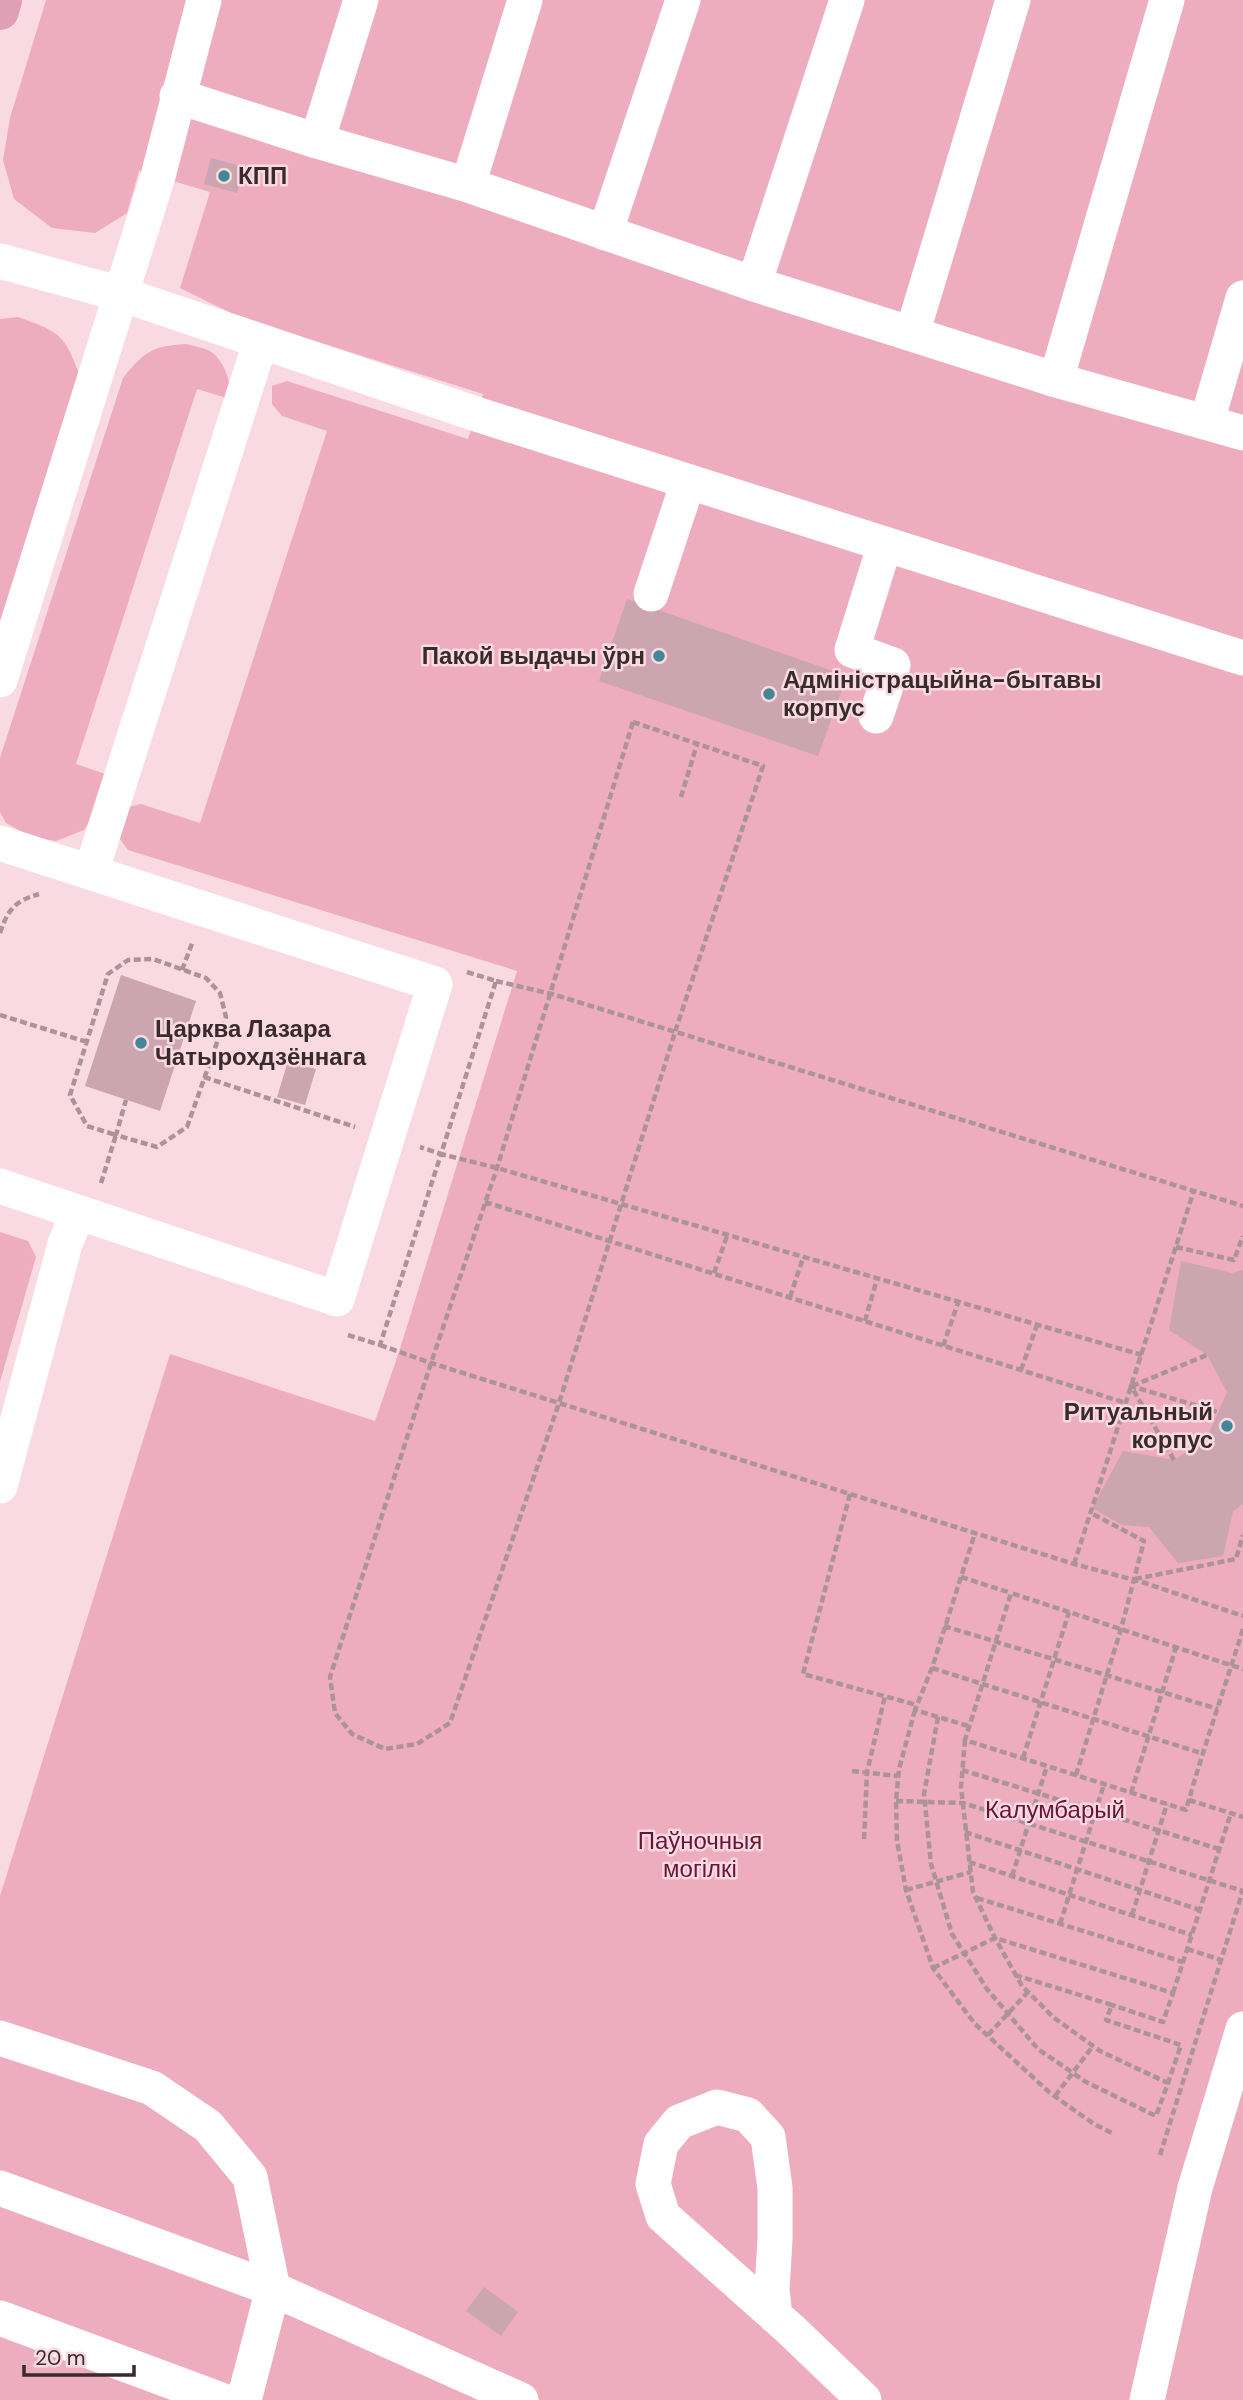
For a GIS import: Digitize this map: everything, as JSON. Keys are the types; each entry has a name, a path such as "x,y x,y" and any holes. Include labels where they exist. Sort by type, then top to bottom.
{"main road":[{"path":"0,11 4,0"}],"lane":[{"path":"0,680 159,176 177,96 204,0"},
{"path":"317,141 361,0"},
{"path":"468,186 525,0"},
{"path":"605,233 683,0"},
{"path":"754,284 846,0"},
{"path":"912,334 1013,0"},
{"path":"1056,380 1167,0"},
{"path":"177,96 468,186 754,284 1056,380 1243,433"},
{"path":"0,261 121,293 260,343 1243,658"},
{"path":"1208,421 1243,298"},
{"path":"91,872 260,343"},
{"path":"651,594 688,482"},
{"path":"876,716 893,665 852,650 885,544"},
{"path":"0,843 435,985 337,1299 0,1186"},
{"path":"0,1486 65,1244 77,1213"},
{"path":"1147,2400 1195,2188 1243,2029"},
{"path":"0,2038 152,2088 208,2126 250,2177 273,2289 244,2400"},
{"path":"775,2316 772,2290 775,2188 768,2137 748,2115 717,2107 679,2122 661,2144 653,2184 663,2216 864,2400"},
{"path":"0,2188 273,2289 521,2400"},
{"path":"0,2318 221,2400"}],"path":[{"path":"633,722 697,744 763,766 675,1032 559,1403 450,1723 417,1744 385,1749 352,1734 335,1713 330,1677 430,1363 497,1168 633,722"},
{"path":"681,797 697,744"},
{"path":"0,933 6,914 22,899 47,893"},
{"path":"182,970 195,935"},
{"path":"153,959 206,978 220,993 226,1017 187,1126 157,1147 87,1126 70,1095 87,1042 108,974 128,960 153,959"},
{"path":"456,968 552,994 1243,1206"},
{"path":"496,981 441,1154 1142,1355"},
{"path":"0,1015 87,1042"},
{"path":"204,1077 363,1129"},
{"path":"103,1174 126,1100"},
{"path":"100,1184 112,1188"},
{"path":"1074,1563 1195,1190"},
{"path":"485,1202 1126,1404"},
{"path":"714,1273 727,1236"},
{"path":"1234,1261 1243,1236"},
{"path":"1176,1247 1234,1261 1243,1258"},
{"path":"790,1297 803,1258"},
{"path":"866,1321 877,1279"},
{"path":"943,1346 958,1303"},
{"path":"1021,1370 1037,1325"},
{"path":"380,1345 975,1533 1134,1579 1243,1616"},
{"path":"1131,1386 1207,1356"},
{"path":"1131,1386 1218,1412"},
{"path":"1131,1386 1174,1460"},
{"path":"850,1494 803,1674 885,1696 968,1726"},
{"path":"1076,1775 1121,1629 1144,1541 1091,1513"},
{"path":"975,1533 932,1668 916,1707 898,1776 897,1841 906,1890 933,1968 975,2024 1055,2096 1094,2124 1112,2133"},
{"path":"1134,1579 1236,1559 1243,1535"},
{"path":"961,1577 1243,1669"},
{"path":"1011,1593 964,1740 963,1803 973,1892 1016,1975 1028,1992 1053,2017 1093,2046 1168,2083"},
{"path":"1023,1758 1069,1612"},
{"path":"944,1626 1218,1709"},
{"path":"964,1740 1186,1810 1243,1629"},
{"path":"1131,1793 1176,1647"},
{"path":"932,1668 1204,1754"},
{"path":"864,1839 867,1772 885,1696"},
{"path":"938,1717 924,1794 931,1864 952,1934 987,1989 1038,2049 1097,2088 1156,2116 1181,2045 1106,2020 1112,2006"},
{"path":"1012,1876 1047,1766"},
{"path":"962,1770 1219,1849"},
{"path":"852,1771 898,1776"},
{"path":"1060,1924 1104,1784"},
{"path":"1189,1800 1243,1817"},
{"path":"896,1801 963,1803 1243,1890 1160,2155"},
{"path":"1132,1915 1167,1804"},
{"path":"1016,1975 1163,2022 1231,1813"},
{"path":"965,1832 1200,1910"},
{"path":"969,1862 1192,1934"},
{"path":"906,1890 971,1872"},
{"path":"977,1898 1183,1962"},
{"path":"933,1968 995,1938 1173,1993"},
{"path":"1187,1949 1221,1960"},
{"path":"988,2035 1028,1992"},
{"path":"1055,2096 1093,2046"}],"green space":[{"name":"Паўночныя могілкі","path":"46,0 1243,0 1243,2400 0,2400 0,1896 170,1354 375,1421 399,1352 517,971 128,850 117,835 128,807 141,804 200,823 327,431 282,416 272,404 272,386 287,381 468,439 483,394 239,317 180,288 210,192 139,171 127,213 95,233 52,228 14,199 3,160 10,118"},
{"path":"18,317 44,327 60,337 81,378 0,627 0,319"},
{"path":"186,344 208,350 223,365 230,386 230,399 197,389 76,764 111,776 99,807 84,830 56,841 33,838 6,823 0,812 0,758 123,378 150,352 165,346"},
{"path":"0,1232 28,1241 36,1257 0,1382"}],"building":[{"name":"КПП","path":"211,158 244,167 237,193 204,184"},
{"path":"627,599 847,676 818,756 599,681"},
{"name":"Царква Лазара Чатырохдзённага","path":"121,975 196,1001 160,1111 85,1086"},
{"path":"288,1061 316,1069 305,1105 277,1097"},
{"name":"Ритуальный корпус","path":"1181,1261 1232,1273 1243,1270 1243,1504 1233,1511 1223,1556 1178,1563 1149,1527 1122,1525 1092,1508 1123,1451 1174,1460 1206,1440 1227,1392 1207,1355 1169,1330"},
{"path":"484,2287 518,2312 501,2336 466,2311"}],"place":[{"name":"КПП","path":"224,176"},
{"name":"Пакой выдачы ўрн","path":"659,656"},
{"name":"Адміністрацыйна-бытавы корпус","path":"769,694"},
{"name":"Царква Лазара Чатырохдзённага","path":"141,1043"},
{"name":"Ритуальный корпус","path":"1227,1426"}],"park label":[{"name":"Калумбарый","path":"1055,1810"}]}
